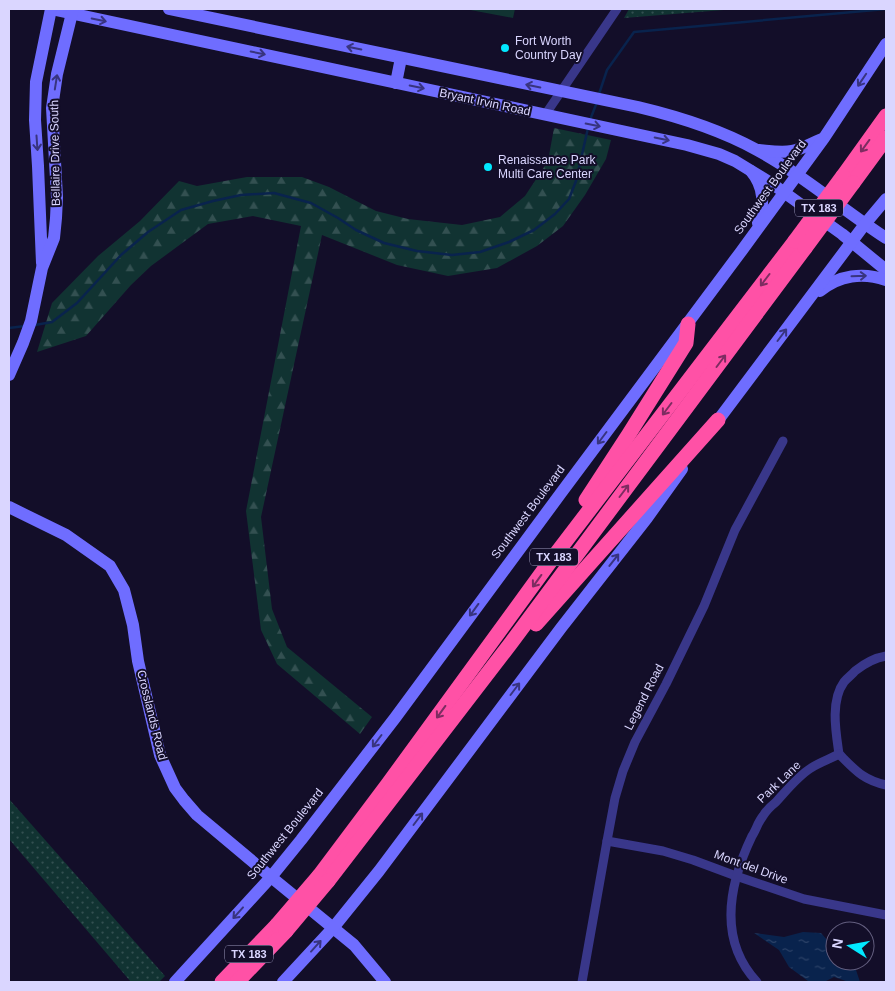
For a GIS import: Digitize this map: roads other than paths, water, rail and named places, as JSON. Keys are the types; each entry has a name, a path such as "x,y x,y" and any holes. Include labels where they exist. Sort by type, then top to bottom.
{"highway":[{"name":"TX 183","path":"237,982 324,879 511,642 848,179 886,116"},
{"name":"TX 183","path":"848,179 886,138"},
{"name":"TX 183","path":"324,879 388,784 552,560 800,244"},
{"path":"552,560 560,540 686,343 688,324"},
{"path":"511,642 529,632 718,420"},
{"name":"TX 183","path":"222,982 282,928"}],"main road":[{"name":"Bryant Irvin Road","path":"51,9 72,11 703,149 735,161 785,192 886,270"},
{"name":"Bellaire Drive South","path":"42,268 35,120 36,82 51,9"},
{"name":"Bryant Irvin Road","path":"169,9 580,95 692,121 719,131 757,150 797,175 886,238"},
{"name":"Bellaire Drive South","path":"9,376 31,321 42,268 54,238 56,193 52,108 57,74 72,11"},
{"name":"Southwest Boulevard","path":"175,982 271,877 395,718 754,235 824,138 886,44"},
{"path":"396,83 402,58"},
{"path":"757,150 792,151 824,138"},
{"path":"750,170 758,179 762,195 762,210 754,235"},
{"path":"283,982 333,928 379,871 555,636 647,518 865,224 886,199"},
{"path":"805,304 836,280 847,277 867,276 886,280"},
{"name":"Crosslands Road","path":"9,508 66,535 110,566 124,590 160,755 171,780 184,800 197,814 354,945 385,982"}],"street":[{"path":"545,115 617,9"},
{"name":"Legend Road","path":"582,982 620,780 635,742 704,606 734,530 782,441"},
{"path":"886,656 878,657 864,664 845,680 839,691 835,730 839,754 863,777 886,785"},
{"name":"Park Lane","path":"757,982 744,965 734,942 731,899 736,876 746,849 763,815 810,768 839,754"},
{"name":"Mont del Drive","path":"607,841 663,851 804,899 886,915"}],"water":[{"path":"803,932 821,933 825,938 825,971 856,971 860,982 849,982 834,977 826,981 808,981 789,967 779,950 754,933 784,937"}],"waterway":[{"path":"599,94 607,70 634,32 886,9"},
{"path":"590,120 597,102"},
{"path":"35,325 52,322 77,303 121,255 148,232 181,210 241,195 274,193 311,203 356,230 384,243 417,251 452,255 480,252 509,242 534,230 555,214 569,199 576,181 588,128"},
{"path":"9,328 25,326"}],"place":[{"name":"Fort Worth Country Day","path":"505,48"},
{"name":"Renaissance Park Multi Care Center","path":"488,167"}]}
